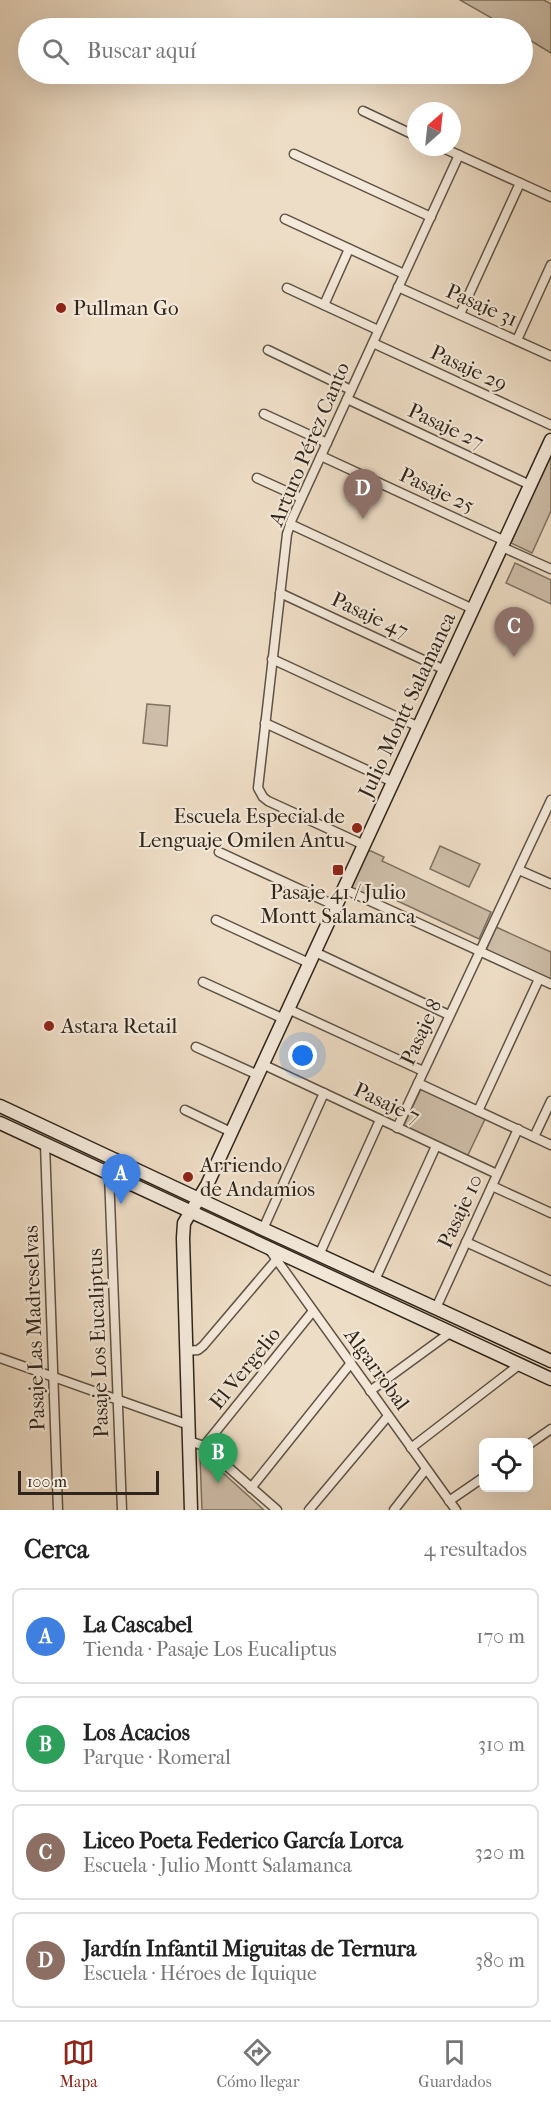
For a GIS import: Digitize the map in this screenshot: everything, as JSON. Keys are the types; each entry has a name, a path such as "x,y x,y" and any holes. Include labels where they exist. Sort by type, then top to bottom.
{"main road":[{"name":"Julio Montt Salamanca","path":"191,1510 183,1231 200,1199 227,1130 286,1014 551,440"},
{"path":"0,1106 551,1360"},
{"path":"0,1123 273,1254 451,1332 551,1379"}],"street":[{"path":"363,111 407,132"},
{"path":"294,154 431,217"},
{"name":"Arturo Pérez Canto","path":"364,845 263,797 258,784 280,593 290,524 459,156"},
{"path":"461,156 551,198"},
{"path":"460,314 520,183"},
{"path":"285,219 404,274"},
{"path":"324,305 349,249"},
{"path":"517,340 551,265"},
{"name":"Pasaje 31","path":"399,287 551,356"},
{"path":"287,288 378,330"},
{"name":"Pasaje 29","path":"373,343 551,425"},
{"path":"268,350 351,390"},
{"name":"Pasaje 27","path":"347,399 530,485"},
{"path":"264,414 327,443"},
{"name":"Pasaje 25","path":"321,456 551,569"},
{"path":"257,478 301,498"},
{"path":"290,524 473,609"},
{"name":"Pasaje 47","path":"280,593 445,670"},
{"path":"272,658 419,727"},
{"path":"265,723 393,782"},
{"name":"Pasaje 8","path":"397,1128 449,1015 548,812 551,800"},
{"path":"219,852 336,906"},
{"path":"519,870 551,884"},
{"path":"344,889 551,984"},
{"path":"216,920 312,957 449,1015"},
{"path":"478,1111 538,979"},
{"path":"203,982 423,1071"},
{"name":"Pasaje 7","path":"196,1047 324,1093 497,1174"},
{"path":"418,1083 551,1145"},
{"path":"263,1229 324,1093"},
{"path":"534,1137 551,1101"},
{"path":"185,1110 227,1130"},
{"path":"319,1255 380,1120"},
{"name":"Pasaje 10","path":"436,1308 518,1129"},
{"name":"Pasaje Las Madreselvas","path":"45,1144 58,1510"},
{"path":"375,1280 436,1146"},
{"name":"Pasaje Los Eucaliptus","path":"110,1174 122,1510"},
{"path":"492,1186 551,1213"},
{"path":"466,1242 551,1281"},
{"path":"186,1351 198,1350 204,1346 273,1254"},
{"name":"Algarrobal","path":"273,1254 456,1510"},
{"name":"El Vergelio","path":"204,1446 314,1311"},
{"path":"370,1391 451,1332"},
{"path":"0,1358 189,1425"},
{"path":"251,1488 351,1363"},
{"path":"411,1448 519,1365"},
{"path":"309,1510 388,1416"},
{"path":"533,1442 551,1430"},
{"path":"189,1441 204,1446 277,1510"},
{"path":"394,1510 426,1469"},
{"path":"450,1501 479,1480"}],"shaded area":[{"path":"460,0 544,0 551,4 551,53 533,42 533,18 492,18"},
{"path":"551,453 551,511 532,553 511,543"},
{"path":"515,563 551,580 551,604 506,583"},
{"path":"147,704 170,706 167,746 143,743"},
{"path":"440,846 480,864 469,887 430,869"},
{"path":"367,851 384,857 382,861 491,912 479,939 374,890 370,897 351,888 350,882"},
{"path":"496,927 551,952 551,982 485,953"},
{"path":"421,1089 485,1119 467,1157 403,1127"},
{"path":"202,1454 264,1510 202,1510 200,1457"}],"place":[{"name":"Pullman Go","path":"61,308"},
{"name":"Jardín Infantil Miguitas de Ternura","path":"363,519"},
{"name":"Liceo Poeta Federico García Lorca","path":"514,657"},
{"name":"Escuela Especial de Lenguaje Omilen Antu","path":"357,828"},
{"name":"Pasaje 41 / Julio Montt Salamanca","path":"338,870"},
{"name":"Astara Retail","path":"49,1026"},
{"name":"Arriendo de Andamios","path":"188,1177"},
{"name":"La Cascabel","path":"121,1204"},
{"name":"Los Acacios","path":"218,1483"}]}
